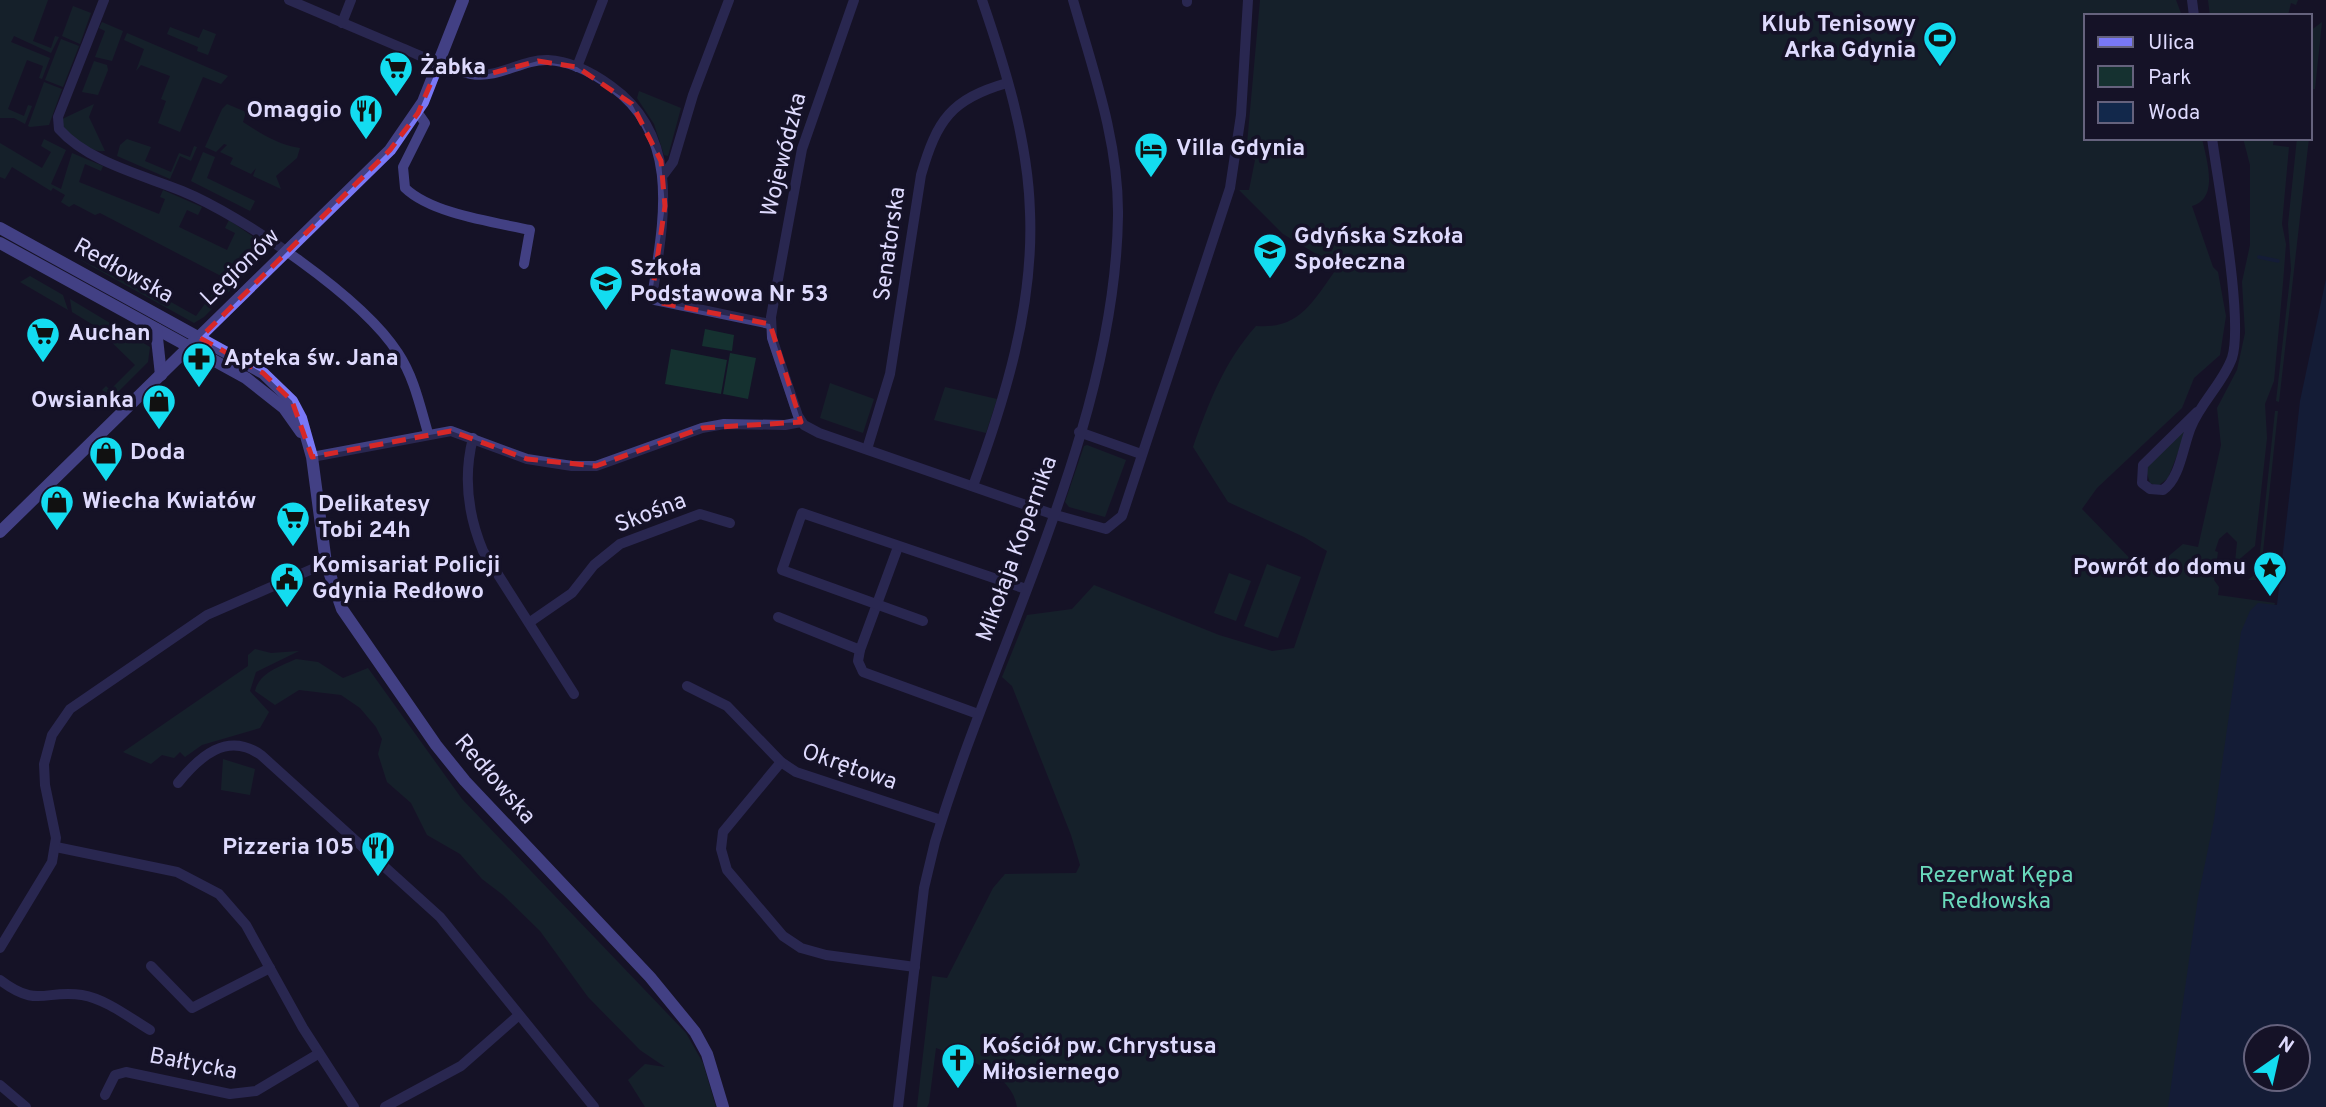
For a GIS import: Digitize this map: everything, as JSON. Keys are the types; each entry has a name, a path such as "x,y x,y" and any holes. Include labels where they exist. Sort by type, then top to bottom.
{"street":[{"path":"104,0 58,117 60,129 86,150 230,214 287,253 367,317 397,351 412,382 428,433"},
{"path":"289,0 439,64 485,75 501,74 538,61 577,67 599,77 632,104 653,138 664,174 665,206 653,291 655,300 770,324 801,422 810,429 1052,514 1106,529 1114,526 1122,516 1211,254 1230,188 1241,115 1248,0"},
{"path":"342,23 351,0"},
{"name":"Legionów","path":"0,532 287,253 418,113 463,0"},
{"path":"577,67 603,0"},
{"path":"664,174 673,162 693,95 729,0"},
{"name":"Wojewódzka","path":"770,324 802,149 854,0"},
{"path":"972,486 995,426 1017,345 1028,270 1030,210 1027,176 1007,83 982,0"},
{"name":"Mikołaja Kopernika","path":"898,1107 924,888 941,820 1052,514 1102,349 1118,215 1110,134 1073,0"},
{"name":"Senatorska","path":"867,449 890,374 921,175 927,154 943,120 952,108 970,97 1007,83"},
{"path":"418,113 425,123 403,167 405,188 413,196 455,212 530,230 524,264"},
{"path":"2197,412 2173,480 2163,490 2150,489 2143,483 2143,465 2197,412 2227,368 2235,342 2234,312 2212,140"},
{"name":"Redłowska","path":"0,228 263,373 292,401 301,418 312,457 326,563 342,609 436,745 489,810 650,977 695,1032 707,1054 723,1107"},
{"name":"Redłowska","path":"0,243 266,392 284,408 307,441"},
{"path":"156,329 161,375"},
{"path":"312,457 428,433 451,431 552,464 596,466 702,428 724,424 801,422"},
{"path":"1079,432 1141,454"},
{"path":"473,438 467,492 473,527 482,551 574,694"},
{"path":"923,621 782,570 802,513 1026,589"},
{"name":"Skośna","path":"530,622 572,593 594,565 620,544 700,514 730,523"},
{"path":"898,547 860,650 858,661 863,672 978,714"},
{"path":"0,948 44,878 56,847 44,764 52,735 70,709 207,615 326,563"},
{"path":"778,617 860,650"},
{"name":"Okrętowa","path":"687,686 727,706 781,762 796,772 941,820"},
{"path":"177,783 196,761 218,748 241,745 261,755 431,909 594,1107"},
{"path":"781,762 723,832 720,849 727,870 775,928 801,948 826,956 915,967"},
{"path":"56,847 177,872 208,887 238,914 318,1054 354,1107"},
{"path":"151,966 192,1008 270,968"},
{"path":"0,980 16,992 29,997 76,994 93,998 150,1030"},
{"path":"385,1107 461,1066 519,1015"},
{"name":"Bałtycka","path":"105,1095 115,1075 126,1072 230,1094 246,1094 318,1054"},
{"path":"0,1085 26,1107"}],"highlighted area":[{"path":"538,61 577,67 632,104 661,161 665,206 651,301 770,324 801,422 702,428 596,466 527,459 451,431 312,457 292,401 263,373 200,338 390,150 418,113 439,64 485,75"}],"green space":[{"path":"0,0 48,0 33,41 51,48 55,36 59,37 51,53 14,36 11,42 50,58 42,79 39,78 43,66 27,60 8,109 24,116 28,105 32,106 25,124 14,118 0,118"},
{"name":"Rezerwat Kępa Redłowska","path":"1260,0 2176,0 2181,14 2084,14 2084,140 2202,140 2209,187 2201,202 2192,206 2213,267 2218,272 2226,316 2220,355 2194,378 2182,408 2097,488 2082,509 2146,575 2183,544 2198,547 2221,445 2217,408 2237,370 2245,333 2242,282 2250,245 2250,165 2244,140 2274,140 2273,145 2289,147 2282,224 2286,244 2283,283 2274,381 2265,404 2267,438 2255,546 2235,563 2237,542 2227,532 2219,539 2215,551 2218,552 2214,580 2219,587 2218,595 2275,603 2247,700 2194,1107 1017,1107 1006,1084 997,1076 973,1062 936,1048 929,1103 927,1107 917,1107 932,976 947,978 993,888 1005,874 1076,873 1080,865 1071,835 1012,686 1002,677 1027,615 1072,609 1094,585 1219,635 1272,651 1294,648 1327,551 1304,537 1228,502 1193,447 1218,383 1256,326 1271,326 1295,318 1313,301 1338,267 1283,234 1239,190 1249,190 1255,160 1246,155"},
{"path":"2208,0 2298,0 2296,5 2291,3 2288,14 2210,14"},
{"path":"73,6 91,13 80,44 62,36"},
{"path":"102,22 123,31 112,61 95,57 105,31 99,28"},
{"path":"2322,22 2315,89 2312,89 2312,30"},
{"path":"170,27 199,38 203,29 216,34 208,55 197,51 198,47 167,34"},
{"path":"127,33 228,76 221,84 203,77 180,132 158,123 166,101 161,99 170,76 141,65 136,71 144,49 124,40"},
{"path":"61,39 79,46 63,87 45,80"},
{"path":"94,61 107,65 108,70 98,95 82,92"},
{"path":"44,82 62,89 49,125 30,127 28,126"},
{"path":"639,91 681,108 668,156 664,155 654,124 637,98"},
{"path":"94,104 89,117 105,151 92,149 79,142 60,120"},
{"path":"227,104 246,112 243,122 257,131 276,141 300,148 297,158 276,176 281,189 253,176 256,168 251,174 230,164 233,158 220,152 227,145 224,144 216,152 205,147 222,109"},
{"path":"44,139 66,150 51,184 61,189 72,153 103,166 101,171 85,164 79,182 159,214 165,199 160,197 163,190 202,207 198,215 187,210 179,227 227,250 235,233 225,228 229,220 271,249 204,317 194,323 75,257 143,291 152,285 153,292 196,316 221,282 221,276 100,213 95,215 74,204 69,207 61,202 65,195 53,188 51,191 12,167 5,179 0,177 0,143 42,168 51,152 41,146"},
{"path":"127,139 151,147 145,161 171,172 179,153 190,157 194,146 197,147 191,161 180,156 170,179 117,156 120,145"},
{"path":"2297,140 2309,140 2279,402 2276,401 2291,269 2288,224"},
{"path":"203,152 215,157 207,178 255,201 250,211 191,181"},
{"path":"30,276 63,295 68,310 20,282"},
{"path":"70,299 150,347 148,362 112,398 102,390 106,386 110,390 135,365 95,326 72,312"},
{"path":"705,329 734,335 732,351 702,346"},
{"path":"671,349 727,360 721,394 665,384"},
{"path":"730,353 756,358 748,399 723,394"},
{"path":"830,383 874,399 863,433 820,418"},
{"path":"945,387 997,399 986,433 934,420"},
{"path":"2275,411 2278,411 2260,580 2248,580 2258,572"},
{"path":"2184,429 2187,430 2168,478 2158,486 2150,483 2146,470 2148,466"},
{"path":"1084,446 1126,460 1105,517 1069,507 1065,502"},
{"path":"1267,564 1301,577 1278,638 1244,626"},
{"path":"1229,573 1251,581 1236,621 1214,613"},
{"path":"255,649 271,653 299,651 256,672 250,691 269,712 260,728 202,745 185,757 180,752 174,758 162,755 151,764 123,752 248,666 248,655"},
{"path":"296,659 318,662 343,678 368,668 462,799 686,1033 703,1063 716,1107 645,1107 628,1080 645,1064 665,1067 640,1050 588,997 540,931 503,895 482,879 460,854 427,835 411,803 387,782 378,754 382,739 360,708 341,695 299,690 275,705 255,691 266,675"},
{"path":"223,759 255,769 250,795 221,790"}],"water":[{"path":"2326,279 2326,1107 2168,1107 2241,632 2250,611 2258,603 2277,605 2300,401"}],"waterway":[{"path":"2259,257 2278,261"}],"place":[{"name":"Klub Tenisowy Arka Gdynia","path":"1940,68"},
{"name":"Żabka","path":"396,98"},
{"name":"Omaggio","path":"366,141"},
{"name":"Villa Gdynia","path":"1151,179"},
{"name":"Gdyńska Szkoła Społeczna","path":"1270,280"},
{"name":"Szkoła Podstawowa Nr 53","path":"606,312"},
{"name":"Auchan","path":"43,364"},
{"name":"Apteka św. Jana","path":"199,389"},
{"name":"Owsianka","path":"159,431"},
{"name":"Doda","path":"106,483"},
{"name":"Wiecha Kwiatów","path":"57,532"},
{"name":"Delikatesy Tobi 24h","path":"293,548"},
{"name":"Powrót do domu","path":"2270,598"},
{"name":"Komisariat Policji Gdynia Redłowo","path":"287,609"},
{"name":"Pizzeria 105","path":"378,878"},
{"name":"Kościół pw. Chrystusa Miłosiernego","path":"958,1090"}]}
